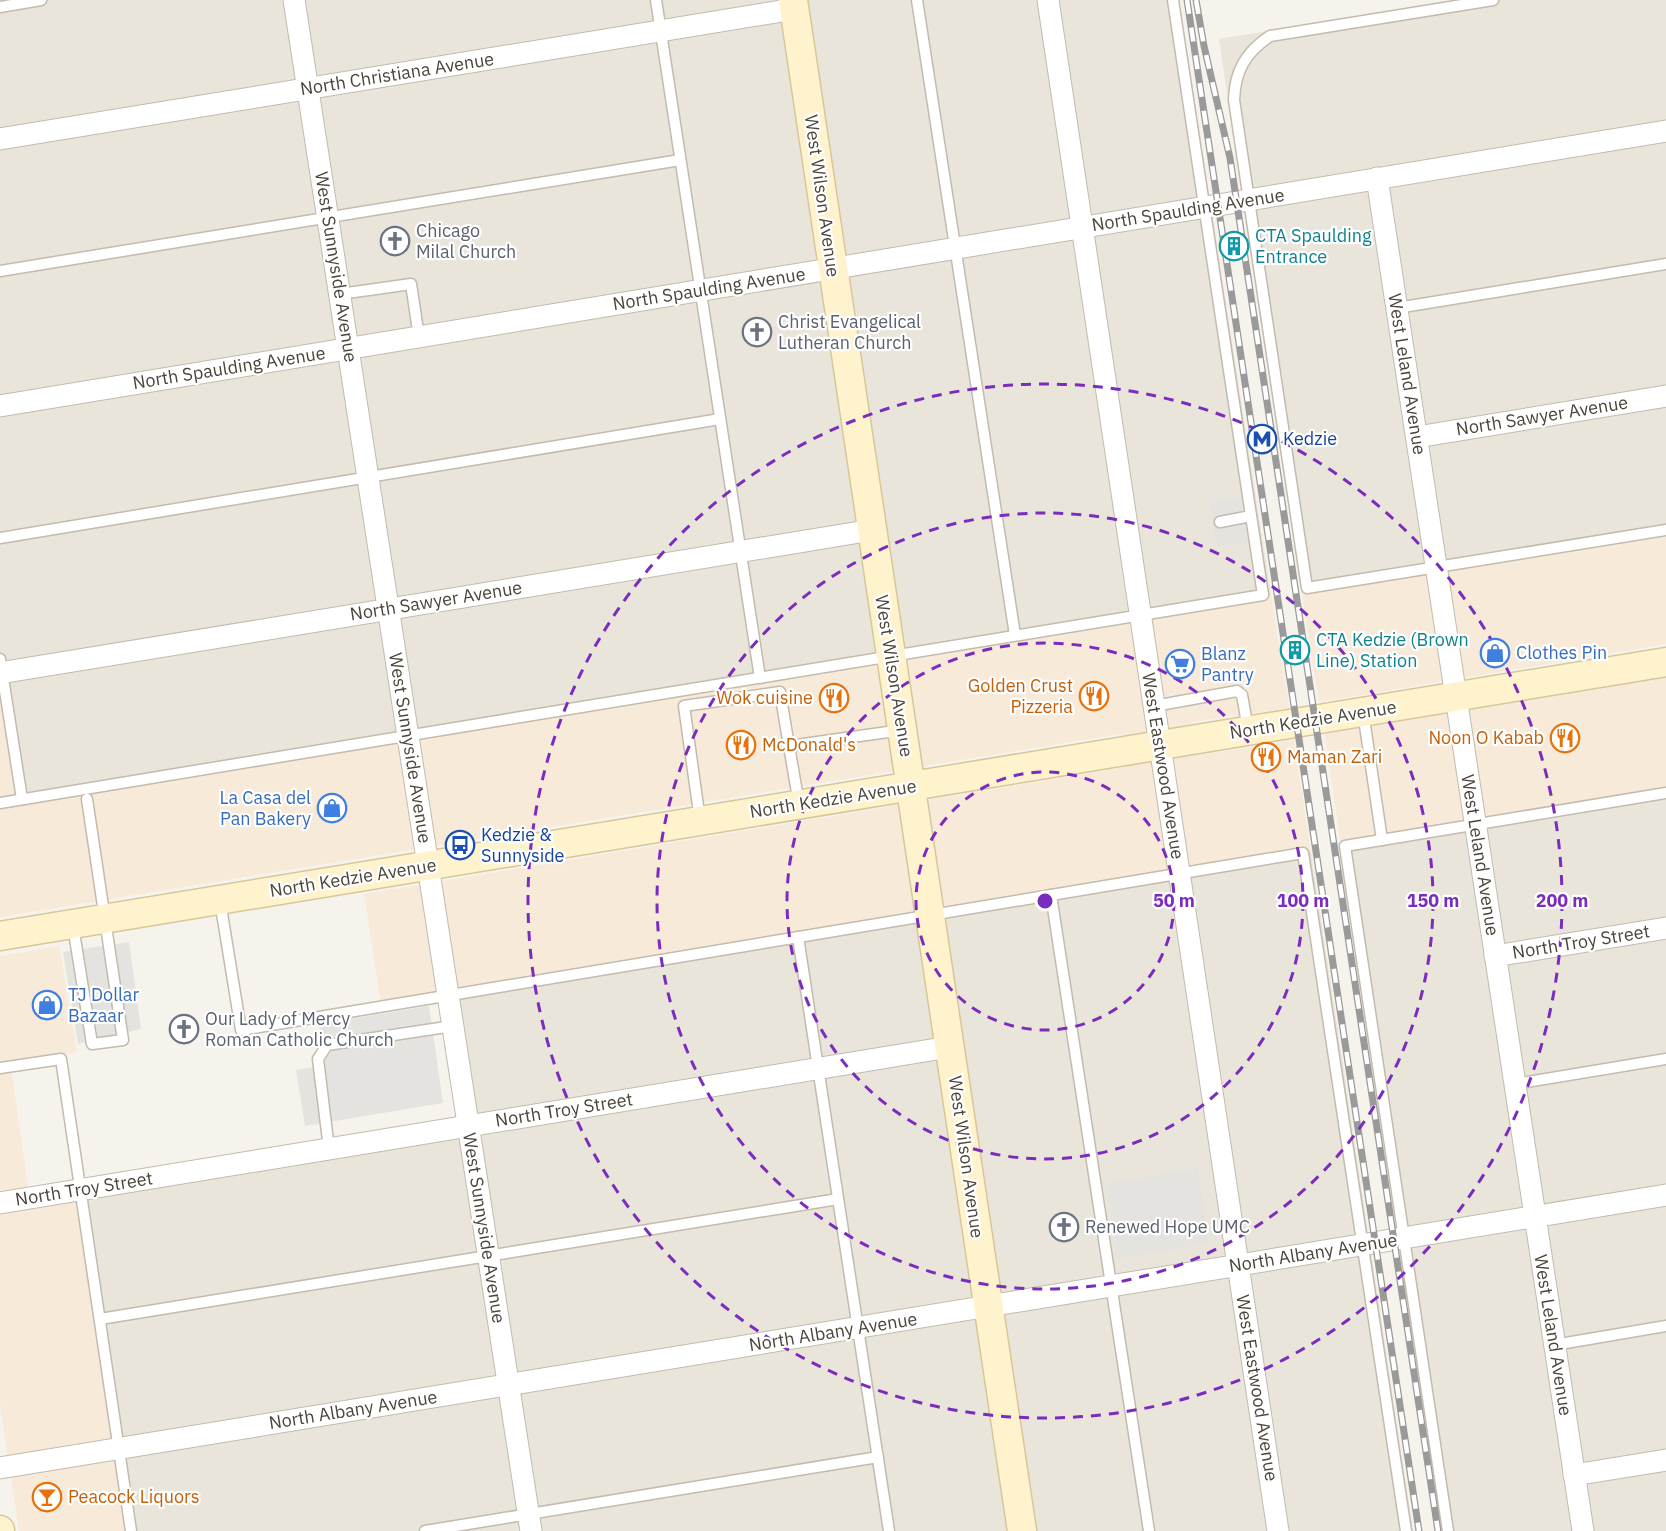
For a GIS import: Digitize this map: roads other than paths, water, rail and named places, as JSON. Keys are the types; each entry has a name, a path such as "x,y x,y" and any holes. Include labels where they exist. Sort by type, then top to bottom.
{"main road":[{"name":"West Wilson Avenue","path":"793,5 1022,1531"},
{"name":"North Kedzie Avenue","path":"0,936 1666,662"}],"street":[{"name":"West Sunnyside Avenue","path":"294,0 529,1523"},
{"name":"West Eastwood Avenue","path":"1048,0 1278,1531"},
{"name":"North Christiana Avenue","path":"0,139 661,31 793,5"},
{"name":"North Spaulding Avenue","path":"0,406 1666,131"},
{"name":"West Leland Avenue","path":"1377,178 1583,1531"},
{"name":"North Sawyer Avenue","path":"1417,437 1666,396"},
{"name":"North Sawyer Avenue","path":"1,668 389,609 872,530"},
{"name":"North Troy Street","path":"1495,956 1666,928"},
{"name":"North Troy Street","path":"0,1203 950,1047"},
{"name":"North Albany Avenue","path":"0,1468 1666,1196"},
{"path":"1574,1475 1666,1460"}],"lane":[{"path":"0,7 40,0"},
{"path":"656,0 760,678"},
{"path":"917,0 1015,636"},
{"path":"0,803 1263,595 1173,0"},
{"path":"1493,0 1270,36 1256,45 1241,64 1234,89 1234,100 1307,588 1666,530"},
{"path":"0,271 680,160"},
{"path":"1397,308 1666,264"},
{"path":"340,294 411,284 419,337"},
{"path":"0,538 720,419"},
{"path":"1220,522 1251,516"},
{"path":"1,668 22,799"},
{"path":"1154,706 1237,691 1242,695 1249,730"},
{"path":"700,820 684,706 780,692 799,805"},
{"path":"1363,712 1382,840"},
{"path":"789,746 902,730"},
{"path":"1448,1531 1345,846 1666,793"},
{"path":"73,924 92,1044 123,1040 87,799"},
{"path":"219,900 241,1030 1303,853 1406,1531"},
{"path":"1051,895 1149,1531"},
{"path":"798,937 889,1531"},
{"path":"329,1149 318,1059 327,1045 453,1026"},
{"path":"0,1068 61,1059 131,1531"},
{"path":"1515,1084 1666,1059"},
{"path":"100,1318 838,1199"},
{"path":"1554,1345 1666,1326"},
{"path":"425,1531 529,1523 878,1456"}],"railway":[{"path":"1187,0 1419,1531"},
{"path":"1196,0 1204,46 1230,158 1438,1531"}],"place":[{"name":"Chicago Milal Church","path":"395,241"},
{"name":"CTA Spaulding Entrance","path":"1234,246"},
{"name":"Christ Evangelical Lutheran Church","path":"757,332"},
{"name":"Kedzie","path":"1262,439"},
{"name":"CTA Kedzie (Brown Line) Station","path":"1295,650"},
{"name":"Clothes Pin","path":"1495,653"},
{"name":"Blanz Pantry","path":"1180,664"},
{"name":"Golden Crust Pizzeria","path":"1094,696"},
{"name":"Wok cuisine","path":"834,698"},
{"name":"Noon O Kabab","path":"1565,738"},
{"name":"McDonald's","path":"741,745"},
{"name":"Maman Zari","path":"1266,757"},
{"name":"La Casa del Pan Bakery","path":"332,808"},
{"name":"Kedzie & Sunnyside","path":"460,845"},
{"name":"TJ Dollar Bazaar","path":"47,1005"},
{"name":"Our Lady of Mercy Roman Catholic Church","path":"184,1029"},
{"name":"Renewed Hope UMC","path":"1064,1227"},
{"name":"Peacock Liquors","path":"47,1497"}]}
